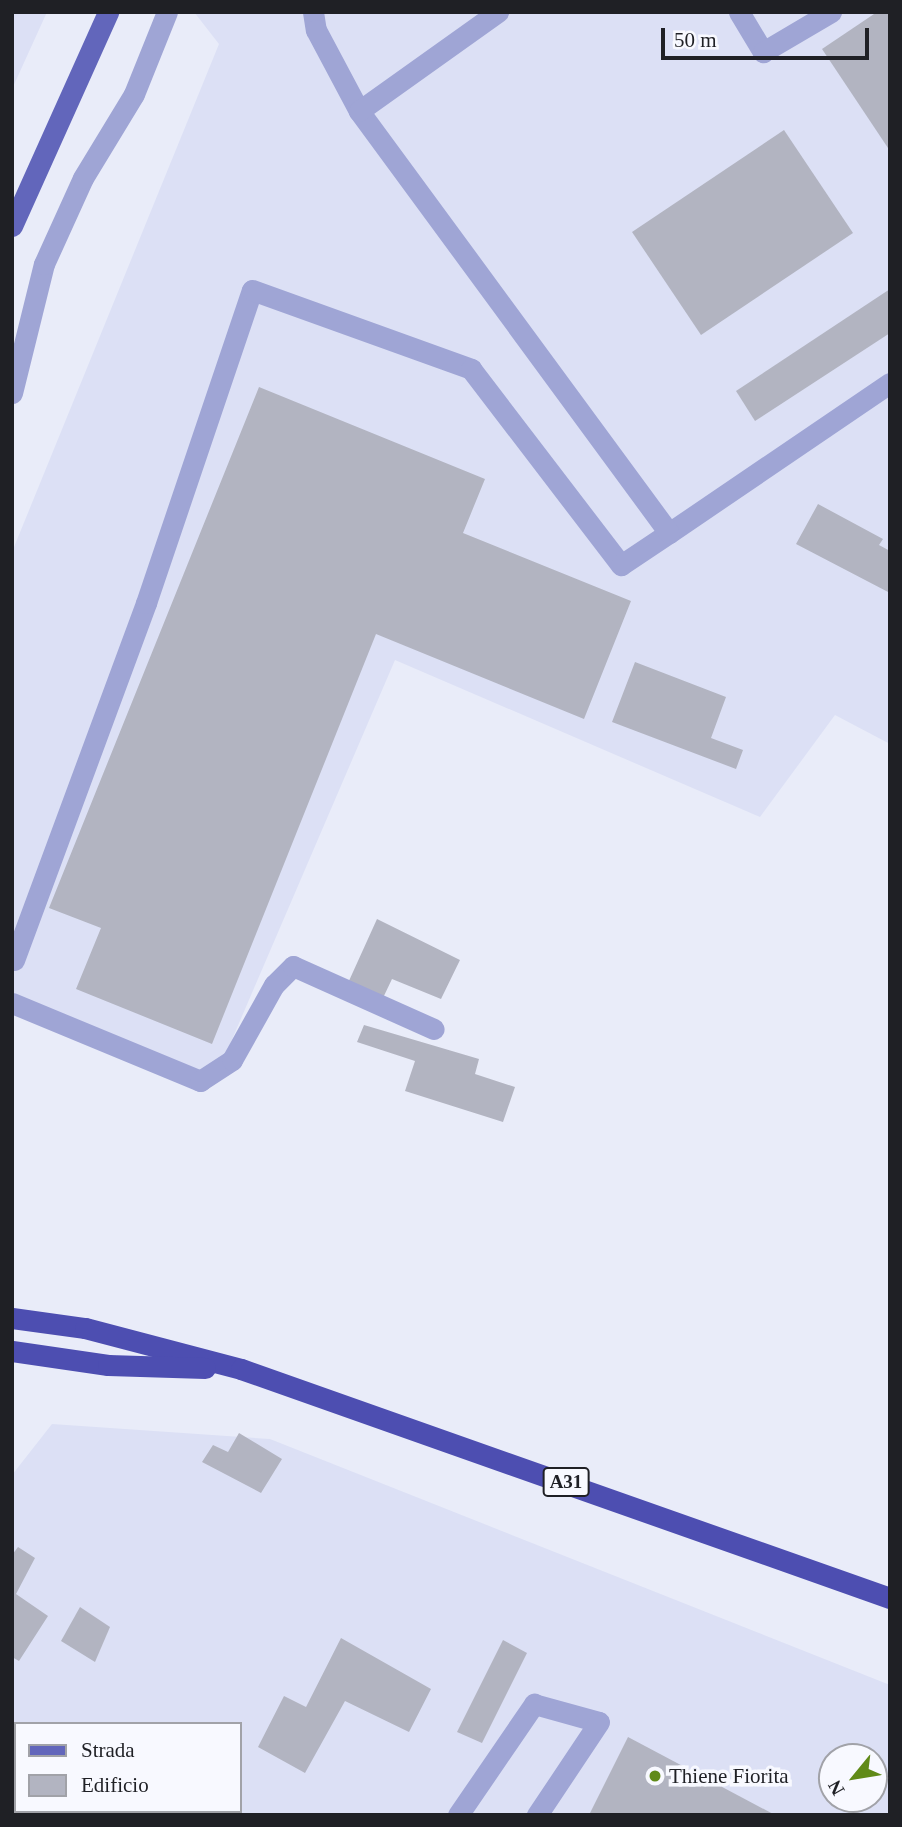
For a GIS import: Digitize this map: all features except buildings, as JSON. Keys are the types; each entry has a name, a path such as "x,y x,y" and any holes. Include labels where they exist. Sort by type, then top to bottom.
{"highway":[{"name":"A31","path":"12,1318 85,1328 241,1369 890,1598"},
{"name":"A31","path":"12,1351 108,1365 241,1369"}],"main road":[{"path":"12,226 108,12"}],"lane":[{"path":"12,393 44,264 83,178 134,94 167,12"},
{"path":"313,12 359,111 669,533"},
{"path":"359,111 498,12"},
{"path":"739,12 763,52 831,12"},
{"path":"14,960 146,603 252,290 471,369 621,565 890,383"},
{"path":"12,1003 200,1081 232,1060 274,985 293,966 435,1028"},
{"path":"458,1815 534,1704 599,1722 537,1815"}],"shaded area":[{"path":"12,12 47,12 12,89"},
{"path":"194,12 890,12 890,744 835,715 760,817 395,660 215,1079 12,994 12,552 219,44"},
{"path":"52,1424 270,1439 890,1685 890,1815 12,1815 12,1475"}],"place":[{"name":"Thiene Fiorita","path":"655,1776"}]}
